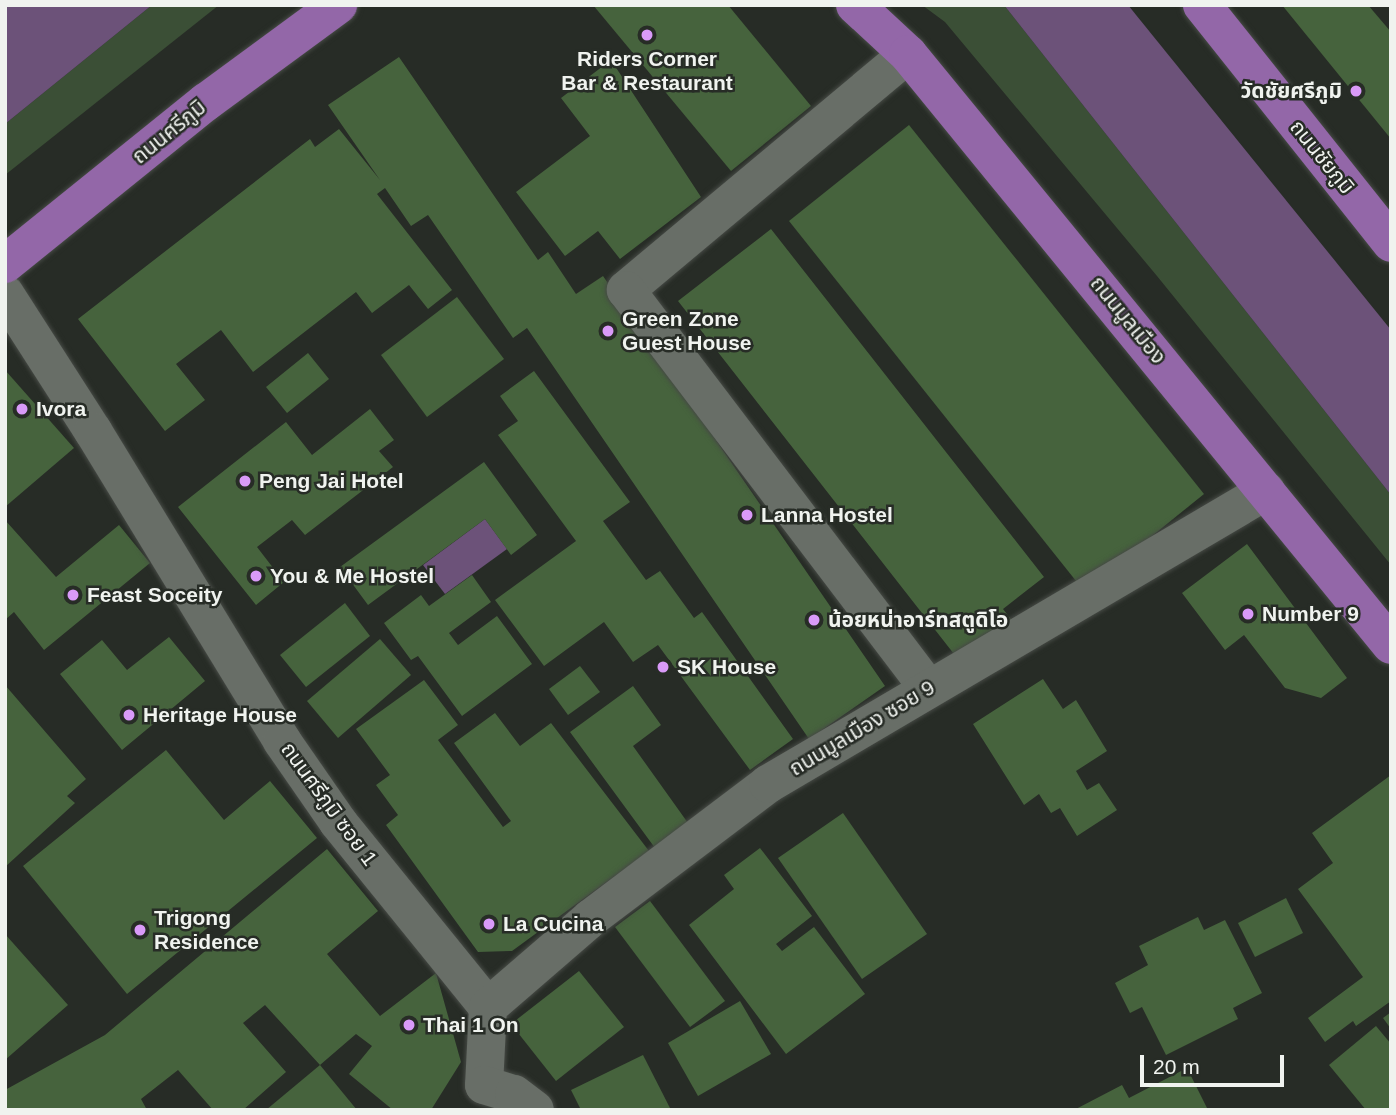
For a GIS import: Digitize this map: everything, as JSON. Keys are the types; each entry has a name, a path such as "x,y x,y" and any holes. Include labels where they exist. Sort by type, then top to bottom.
{"main road":[{"name":"ถนนศรีภูมิ","path":"5,264 206,102 338,5"},
{"name":"ถนนมูลเมือง","path":"855,5 908,54 1391,645"},
{"name":"ถนนชัยภูมิ","path":"1202,5 1391,243"}],"street":[{"path":"908,54 626,290 928,688"},
{"name":"ถนนศรีภูมิ ซอย 1","path":"5,294 93,431 282,741 338,822 488,1007"},
{"name":"ถนนมูลเมือง ซอย 9","path":"488,1007 591,918 768,784 1266,491"},
{"path":"488,1007 473,1098 514,1094 535,1110"}],"green space":[{"path":"152,5 219,5 5,175 5,124"},
{"path":"922,5 1004,5 1391,495 1391,565 1157,276 945,22"}],"shaded area":[{"path":"5,5 152,5 5,124"},
{"path":"1004,5 1128,5 1391,330 1391,495"},
{"path":"485,519 507,549 445,594 423,565"}],"building":[{"path":"593,5 728,5 811,106 731,171"},
{"path":"1282,5 1368,5 1391,32 1391,139"},
{"path":"399,57 538,260 548,252 576,294 603,276 885,686 809,739 527,328 513,338 428,215 411,226 385,188 377,194 452,290 428,309 409,285 372,313 356,292 253,372 221,330 176,364 205,400 165,431 78,319 310,139 315,147 339,129 380,180 328,105"},
{"path":"611,60 701,197 620,259 598,231 565,256 516,192 590,136 561,98"},
{"path":"909,125 1204,494 1084,591 789,221"},
{"path":"771,229 1044,577 1003,609 1014,623 961,663 678,301"},
{"path":"457,297 504,359 427,417 381,355"},
{"path":"308,353 329,379 287,413 266,387"},
{"name":"Ivora","path":"5,370 74,448 5,507"},
{"path":"534,371 630,502 603,521 646,580 660,571 694,618 702,612 793,739 750,770 658,645 633,662 604,622 544,666 495,600 576,541 498,435 518,421 500,396"},
{"path":"370,409 394,440 379,451 393,467 305,535 292,520 257,547 284,582 256,605 178,507 286,422 312,455"},
{"path":"484,462 537,535 511,555 485,519 368,605 340,567"},
{"name":"Feast Soceity","path":"5,520 56,577 119,525 150,563 44,650 14,612 5,620"},
{"name":"Number 9","path":"1247,544 1347,678 1321,698 1285,688 1244,635 1225,650 1182,593"},
{"path":"472,575 491,602 449,633 458,645 497,616 532,664 462,716 418,656 411,660 384,623 421,595 429,606"},
{"path":"345,603 370,636 306,687 280,655"},
{"name":"Heritage House","path":"169,637 205,681 122,750 60,674 102,640 127,670"},
{"path":"380,639 411,675 338,738 307,701"},
{"path":"580,666 600,692 568,715 549,689"},
{"path":"1043,679 1063,709 1076,700 1107,751 1076,771 1087,790 1099,783 1117,810 1077,836 1060,808 1051,813 1039,794 1024,805 973,724"},
{"path":"424,680 458,725 438,740 503,827 511,821 454,743 495,713 520,746 551,723 649,851 512,951 478,952 386,825 398,815 376,785 390,775 356,729"},
{"path":"5,685 86,779 67,796 75,803 5,867"},
{"path":"633,686 661,725 633,746 688,823 655,848 570,732"},
{"name":"Trigong Residence","path":"166,750 224,820 270,781 317,838 127,994 23,866"},
{"path":"1391,775 1391,1001 1356,1026 1353,1021 1325,1042 1308,1018 1363,977 1298,889 1333,863 1312,833"},
{"path":"843,813 927,934 862,979 778,858"},
{"path":"760,848 812,916 776,944 782,951 814,927 865,994 786,1054 689,925 734,889 724,875"},
{"path":"327,849 378,911 327,954 380,1016 436,973 461,1062 431,1110 393,1110 349,1074 372,1046 356,1034 320,1065 265,1005 243,1023 286,1072 243,1110 213,1110 178,1070 141,1099 147,1110 5,1110 5,1090 105,1035"},
{"path":"1286,898 1303,933 1255,957 1238,923"},
{"path":"650,901 725,1001 690,1027 615,927"},
{"path":"1198,917 1204,930 1225,920 1262,993 1233,1008 1238,1019 1166,1055 1142,1007 1130,1013 1115,983 1148,965 1139,946"},
{"path":"5,934 68,1005 5,1060"},
{"path":"579,971 624,1027 556,1081 511,1024"},
{"path":"740,1001 771,1054 698,1096 668,1043"},
{"path":"1391,1012 1391,1029 1383,1018"},
{"path":"1376,1026 1391,1044 1391,1110 1366,1110 1329,1065"},
{"path":"643,1055 671,1110 581,1110 571,1090"},
{"path":"320,1065 357,1110 266,1110"},
{"path":"1187,1068 1208,1110 1074,1110 1122,1085 1129,1098"}],"place":[{"name":"Riders Corner Bar & Restaurant","path":"647,35"},
{"name":"วัดชัยศรีภูมิ","path":"1356,91"},
{"name":"Green Zone Guest House","path":"608,331"},
{"name":"Ivora","path":"22,409"},
{"name":"Peng Jai Hotel","path":"245,481"},
{"name":"Lanna Hostel","path":"747,515"},
{"name":"You & Me Hostel","path":"256,576"},
{"name":"Feast Soceity","path":"73,595"},
{"name":"Number 9","path":"1248,614"},
{"name":"น้อยหน่าอาร์ทสตูดิโอ","path":"814,620"},
{"name":"SK House","path":"663,667"},
{"name":"Heritage House","path":"129,715"},
{"name":"La Cucina","path":"489,924"},
{"name":"Trigong Residence","path":"140,930"},
{"name":"Thai 1 On","path":"409,1025"}]}
